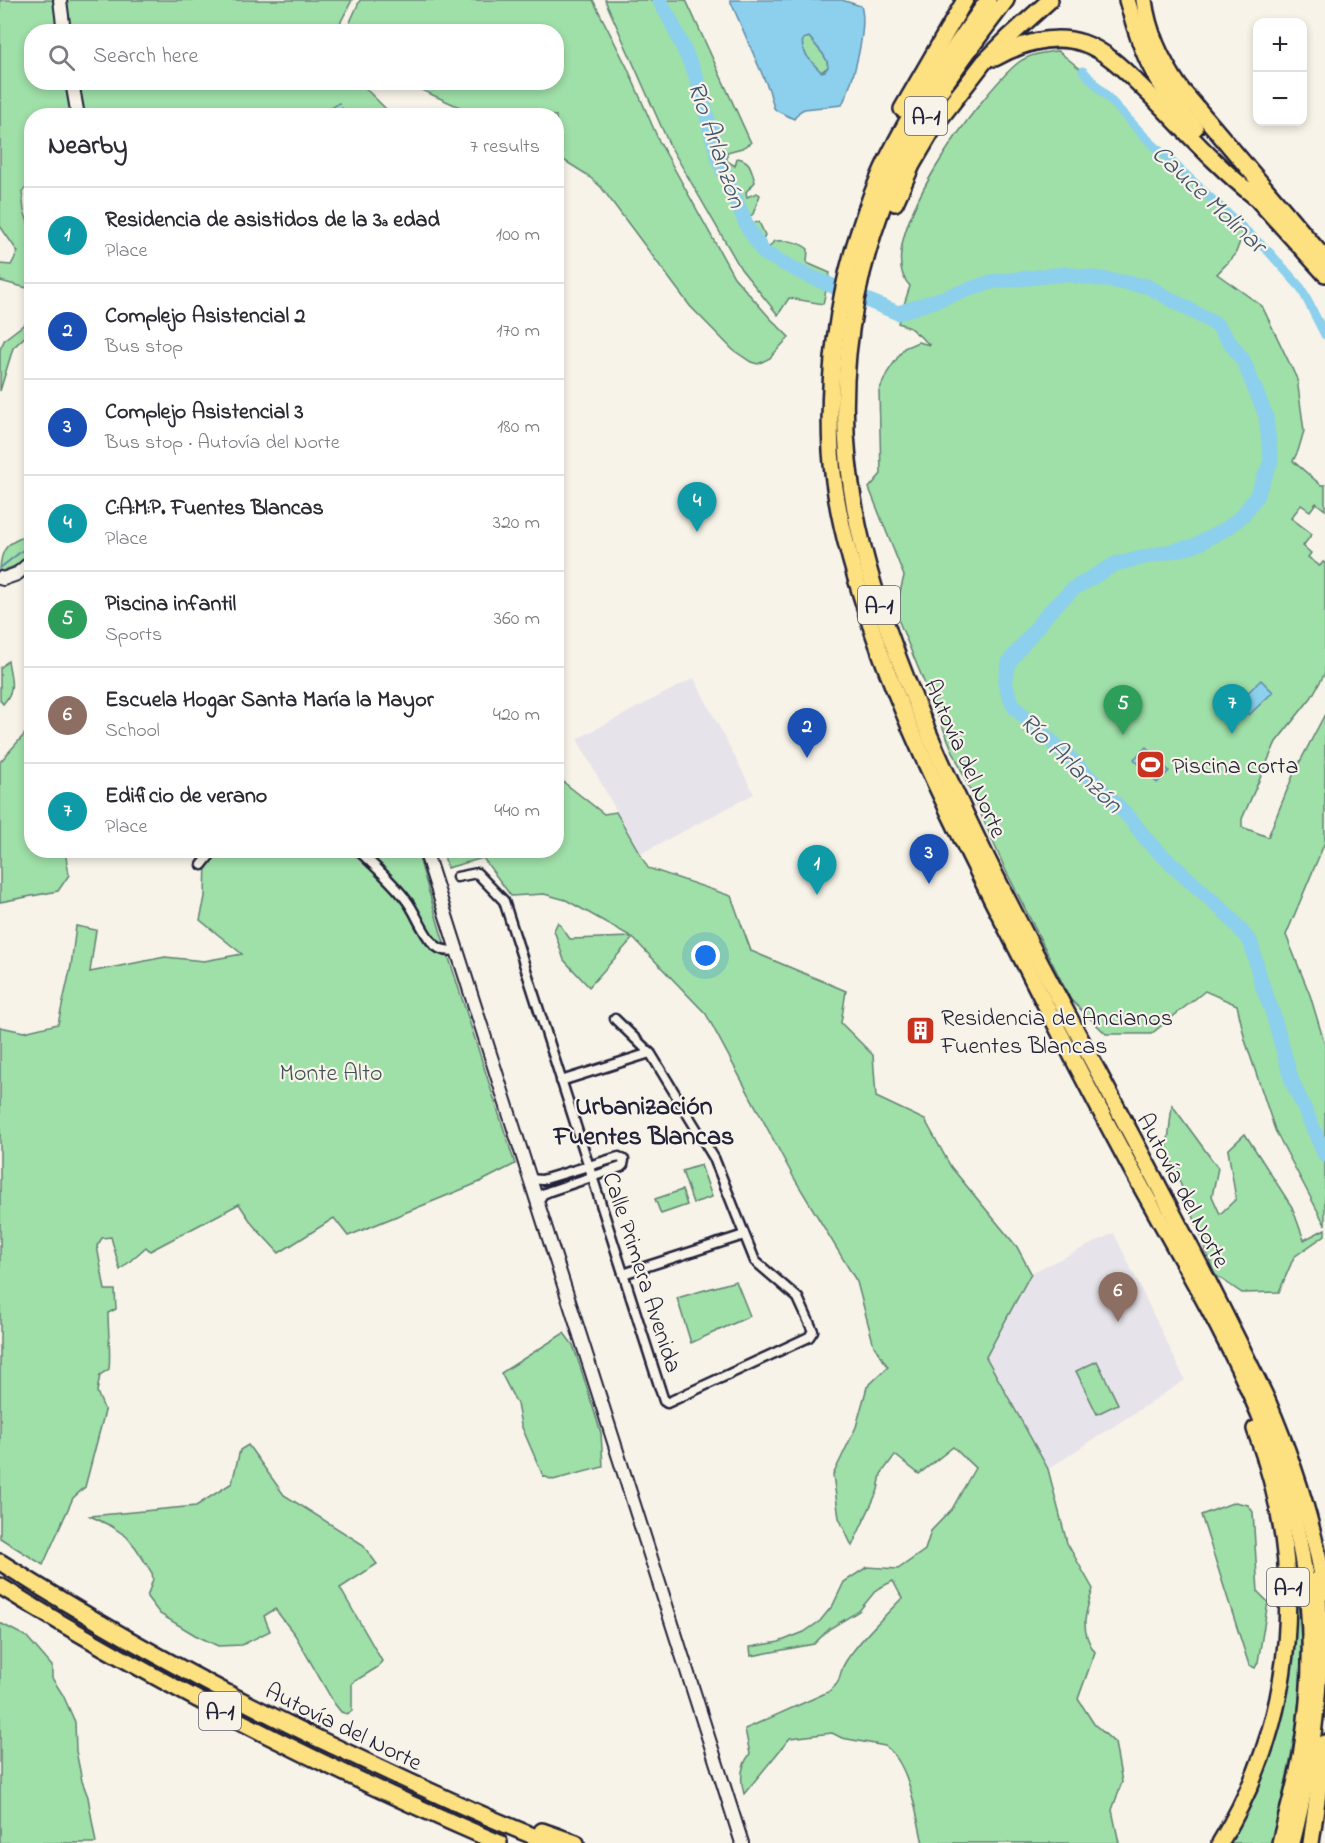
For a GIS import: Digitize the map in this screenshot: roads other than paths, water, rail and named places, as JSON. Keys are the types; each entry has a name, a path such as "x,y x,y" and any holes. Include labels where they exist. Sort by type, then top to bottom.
{"highway":[{"path":"864,242 866,189 892,127 965,0"},
{"name":"A-1","path":"864,242 878,177 906,121 938,70 988,0"},
{"name":"Autovía del Norte","path":"1005,0 917,130 884,204 864,242 856,303 825,408 831,426 835,484 849,556 875,640 899,704 980,876 1148,1198"},
{"path":"841,357 839,282 864,242 891,212 912,165 936,124 972,78 1008,38 1050,0"},
{"path":"1127,0 1140,41 1163,87 1196,130 1325,274"},
{"path":"1144,0 1153,37 1165,66 1187,97 1325,259"},
{"path":"972,78 995,58 1014,48 1053,39 1084,43 1122,67 1211,157 1254,196"},
{"name":"Autovía del Norte","path":"841,357 846,396 849,477 855,515 872,581 900,665 971,828 1249,1362 1282,1434 1306,1506"},
{"path":"1148,1198 1245,1383 1276,1454 1294,1511 1304,1562 1309,1620 1309,1680 1301,1756 1280,1843"},
{"name":"A-1","path":"1148,1198 1241,1390 1269,1470 1282,1524 1286,1554 1289,1613 1283,1672 1274,1719 1247,1793 1220,1843"},
{"path":"1306,1506 1317,1545 1325,1592"},
{"name":"A-1","path":"1292,1843 1313,1750 1321,1662 1318,1588 1306,1506"},
{"name":"Autovía del Norte","path":"0,1562 53,1596 201,1681 412,1784 551,1843"},
{"name":"Autovía del Norte","path":"0,1586 103,1648 248,1726 499,1843"},
{"path":"1311,1843 1325,1743"},
{"name":"A-1","path":"412,1784 576,1843"}],"main road":[{"path":"60,0 63,24"},
{"path":"73,90 77,108"},
{"path":"0,578 17,574 24,568"},
{"path":"427,858 742,1843"}],"street":[{"path":"202,865 208,858"},
{"path":"366,858 396,886 418,917 431,941 444,950 456,950"},
{"name":"Calle Primera Avenida","path":"457,878 477,873 504,901 666,1402 812,1336 813,1331 798,1298 755,1261 744,1235"},
{"path":"615,1019 651,1053 714,1158 744,1235 624,1274"},
{"path":"561,1081 651,1053"},
{"path":"529,1179 542,1180 615,1158 624,1160 621,1167 543,1194 536,1203"}],"water":[{"path":"730,0 842,0 861,6 863,28 861,41 851,83 842,105 804,109 794,119 774,108 769,90","holes":["809,37 823,54 828,67 821,72 805,52 803,39"]},
{"path":"1261,680 1273,692 1249,715 1237,703"},
{"name":"Piscina corta","path":"1146,747 1169,771 1157,783 1134,759"}],"waterway":[{"name":"Río Arlanzón","path":"659,0 696,76 719,161 748,228 764,253 806,275 898,313 991,282 1065,274 1147,286 1217,325 1243,360 1266,416 1271,461 1256,497 1243,515 1229,527 1194,546 1115,564 1073,589 1049,612 1009,662 1005,682 1015,708 1129,817 1150,844 1229,916 1251,943 1292,1081 1325,1155"},
{"name":"Cauce Molinar","path":"1083,71 1145,137 1269,252 1301,288 1325,335"},
{"path":"332,108 339,103"},
{"path":"0,568 24,549"}],"place":[{"name":"C:A:M:P. Fuentes Blancas","path":"697,532"},
{"name":"Edificio de verano","path":"1232,734"},
{"name":"Piscina infantil","path":"1123,735"},
{"name":"Complejo Asistencial 2","path":"807,758"},
{"name":"Piscina corta","path":"1151,765"},
{"name":"Complejo Asistencial 3","path":"929,884"},
{"name":"Residencia de asistidos de la 3ª edad","path":"817,895"},
{"name":"Residencia de Ancianos Fuentes Blancas","path":"920,1031"},
{"name":"Escuela Hogar Santa María la Mayor","path":"1118,1322"}],"district":[{"name":"Urbanización Fuentes Blancas","path":"644,1120"}],"park label":[{"name":"Monte Alto","path":"331,1072"}]}
